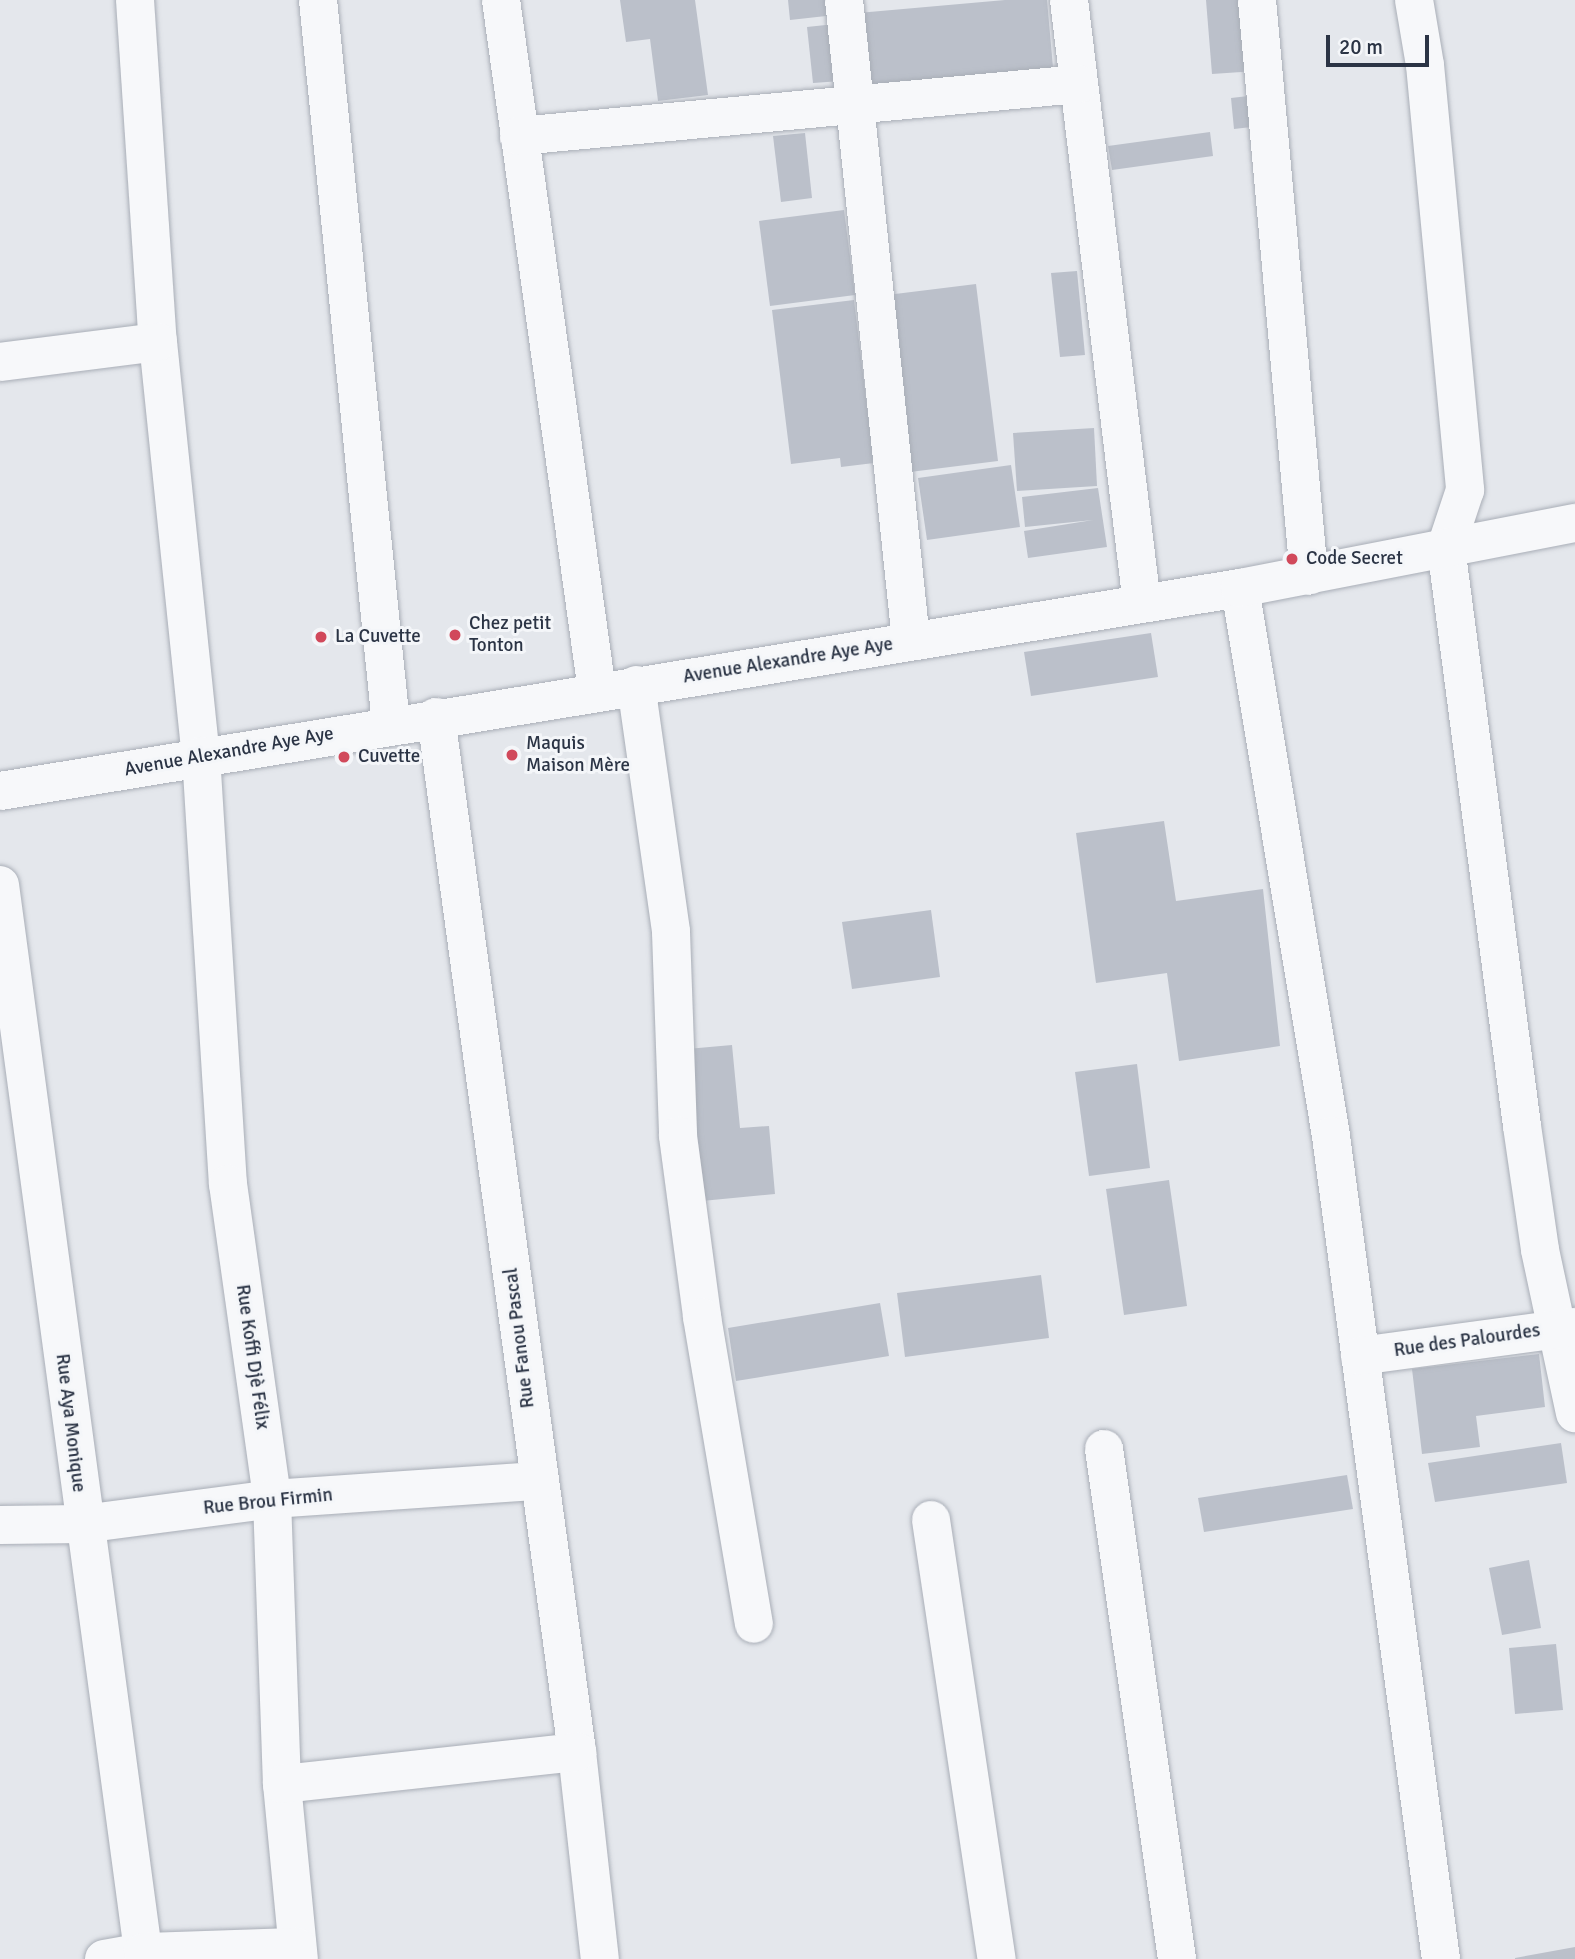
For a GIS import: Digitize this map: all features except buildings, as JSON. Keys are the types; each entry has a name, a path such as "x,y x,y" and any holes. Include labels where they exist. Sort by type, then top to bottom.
{"street":[{"name":"Rue Koffi Djè Félix","path":"135,0 158,342 201,756 228,1184 272,1499 282,1784 298,1953"},
{"path":"318,0 391,725"},
{"path":"501,0 597,691"},
{"path":"844,0 911,641"},
{"path":"1069,0 1142,604"},
{"path":"1257,0 1309,576"},
{"path":"1414,0 1425,65 1465,491 1446,547 1540,1250 1568,1328 1575,1413"},
{"path":"519,136 1079,84"},
{"path":"0,362 158,342"},
{"name":"Avenue Alexandre Aye Aye","path":"0,790 1240,588 1575,523"},
{"path":"1240,588 1331,1136 1441,1959"},
{"path":"636,685 671,932 678,1136 702,1317 754,1624"},
{"name":"Rue Fanou Pascal","path":"436,717 492,1113 537,1481 577,1752 600,1959"},
{"name":"Rue Aya Monique","path":"0,886 83,1524 144,1955"},
{"name":"Rue des Palourdes","path":"1360,1356 1568,1328"},
{"path":"1104,1449 1177,1959"},
{"name":"Rue Brou Firmin","path":"0,1525 83,1524 272,1499 537,1481"},
{"path":"931,1520 997,1959"},
{"path":"282,1784 577,1752"},
{"path":"104,1959 144,1955 298,1953"}],"place":[{"name":"Code Secret","path":"1292,559"},
{"name":"Chez petit Tonton","path":"455,635"},
{"name":"La Cuvette","path":"321,637"},
{"name":"Maquis Maison Mère","path":"512,755"},
{"name":"Cuvette","path":"344,757"}]}
